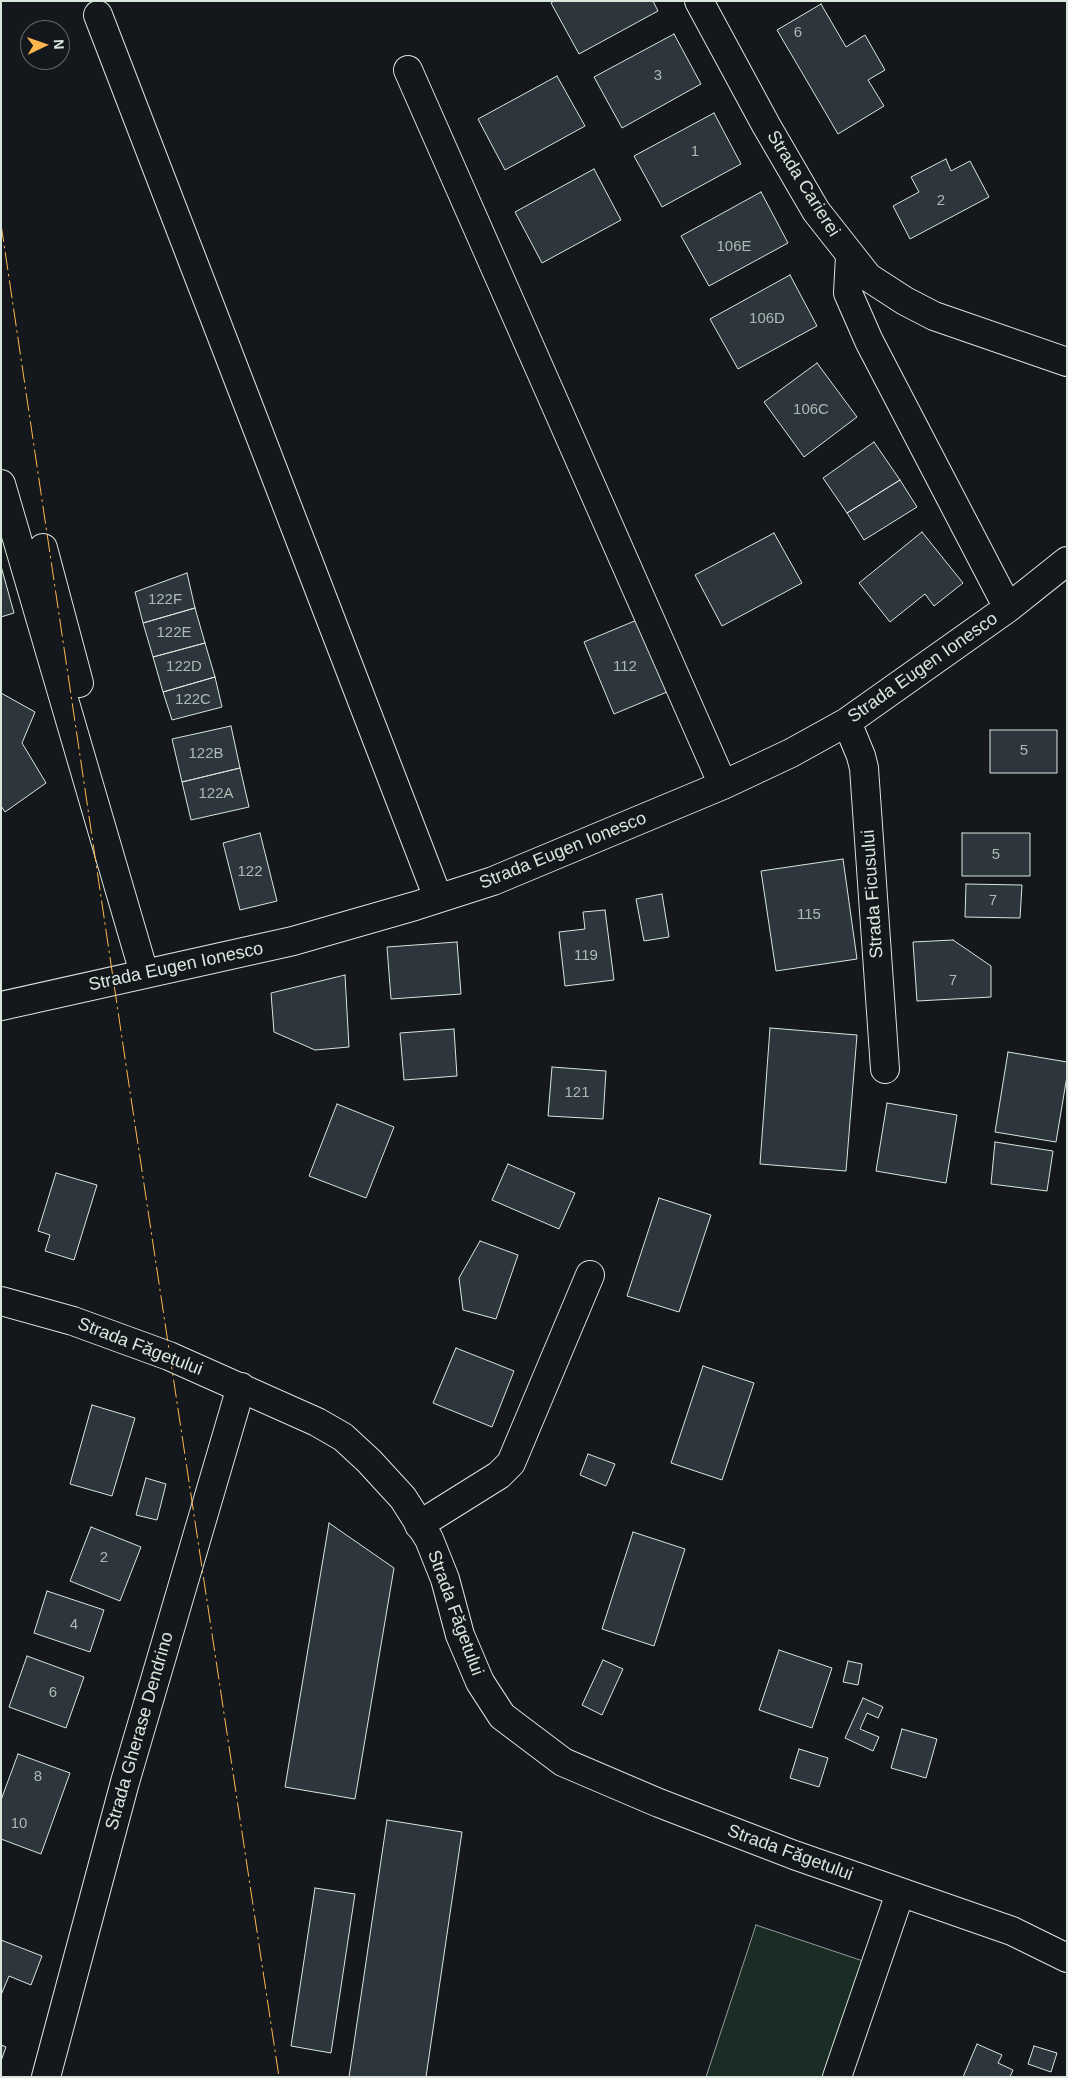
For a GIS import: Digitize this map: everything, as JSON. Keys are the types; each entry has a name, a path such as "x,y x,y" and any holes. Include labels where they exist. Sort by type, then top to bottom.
{"street":[{"name":"Strada Carierei","path":"699,1 766,125 816,211 868,277 905,301 934,316 1067,362"},
{"path":"98,15 438,898"},
{"path":"408,70 723,785"},
{"path":"850,256 848,294 869,341 1008,608"},
{"path":"1,484 142,965"},
{"path":"43,548 135,894 142,965"},
{"name":"Strada Eugen Ionesco","path":"1,1006 142,965 293,941 438,898 493,881 723,785 790,753 847,722 1008,608 1067,561"},
{"name":"Strada Ficusului","path":"847,722 864,768 885,1070"},
{"path":"420,1525 499,1475 511,1463 590,1275"},
{"name":"Strada Făgetului","path":"1,1301 73,1321 169,1356 317,1422 343,1437 369,1461 403,1498 429,1539 444,1579 460,1635 480,1682 502,1716 563,1762 659,1803 794,1855 1012,1931 1067,1958"},
{"name":"Strada Gherase Dendrino","path":"46,2077 125,1782 241,1387"},
{"path":"837,2077 900,1893"}],"green space":[{"path":"756,1925 866,1962 828,2077 706,2077"}],"building":[{"path":"554,1 653,1 658,11 579,54 551,3"},
{"path":"821,4 846,47 865,35 885,70 868,80 884,106 838,134 777,30"},
{"path":"674,34 701,84 622,128 594,77"},
{"path":"557,76 585,126 505,170 478,119"},
{"path":"714,113 741,164 662,207 634,156"},
{"path":"946,159 951,171 970,161 989,197 910,239 893,206 919,192 911,177"},
{"path":"594,169 621,220 542,263 515,212"},
{"path":"761,192 788,243 709,286 681,236"},
{"path":"790,275 817,326 738,369 710,319"},
{"path":"817,363 857,417 804,457 764,402"},
{"path":"874,442 900,480 847,513 823,478"},
{"path":"900,480 917,507 864,540 847,513"},
{"path":"922,532 963,583 934,606 925,594 890,622 859,583"},
{"path":"774,533 802,583 722,626 695,575"},
{"path":"1,566 14,613 1,617"},
{"path":"187,573 195,608 143,623 135,592"},
{"path":"195,608 205,643 153,657 143,623"},
{"path":"637,620 667,692 614,714 584,642"},
{"path":"205,643 215,677 163,692 153,657"},
{"path":"215,677 222,707 172,720 163,692"},
{"path":"1,693 35,712 22,743 46,783 5,812 1,806"},
{"path":"231,726 240,768 182,782 172,739"},
{"path":"990,730 1057,730 1057,773 990,773"},
{"path":"240,768 249,807 191,820 182,782"},
{"path":"260,833 277,901 240,910 223,843"},
{"path":"962,833 1030,833 1030,876 962,876"},
{"path":"843,859 857,959 776,971 761,871"},
{"path":"966,884 1022,885 1020,918 965,917"},
{"path":"662,894 669,937 644,941 636,899"},
{"path":"605,910 614,980 565,986 559,932 585,929 583,912"},
{"path":"953,940 991,966 991,997 917,1001 913,942"},
{"path":"457,942 461,994 391,999 387,947"},
{"path":"345,975 349,1047 315,1050 274,1032 271,993"},
{"path":"770,1028 857,1035 846,1171 760,1164"},
{"path":"454,1029 457,1076 404,1080 400,1033"},
{"path":"1008,1052 1067,1062 1067,1076 1056,1142 995,1132"},
{"path":"552,1067 606,1071 603,1119 548,1116"},
{"path":"887,1103 957,1115 946,1183 876,1171"},
{"path":"337,1104 394,1127 366,1198 309,1176"},
{"path":"995,1142 1053,1151 1047,1191 991,1184"},
{"path":"508,1164 575,1193 559,1229 492,1200"},
{"path":"56,1173 97,1185 74,1260 45,1251 50,1235 38,1231"},
{"path":"659,1198 711,1215 679,1312 627,1296"},
{"path":"480,1241 518,1255 496,1319 463,1310 459,1278"},
{"path":"456,1348 514,1371 492,1427 433,1403"},
{"path":"703,1366 754,1383 722,1480 671,1463"},
{"path":"92,1405 135,1418 112,1496 70,1484"},
{"path":"588,1454 615,1464 606,1486 580,1475"},
{"path":"146,1478 166,1484 157,1520 136,1515"},
{"path":"329,1523 394,1568 355,1799 285,1787"},
{"path":"91,1527 141,1547 120,1601 70,1581"},
{"path":"633,1532 685,1549 654,1646 602,1629"},
{"path":"47,1591 104,1610 90,1652 34,1633"},
{"path":"779,1650 832,1668 812,1728 759,1710"},
{"path":"27,1656 84,1677 66,1728 9,1707"},
{"path":"603,1660 623,1669 602,1715 582,1705"},
{"path":"848,1661 862,1664 858,1685 843,1682"},
{"path":"863,1698 883,1707 878,1718 867,1713 860,1729 879,1737 873,1751 845,1738"},
{"path":"902,1729 937,1739 926,1778 891,1768"},
{"path":"799,1749 828,1758 819,1787 790,1778"},
{"path":"18,1754 70,1773 41,1854 1,1839 1,1800"},
{"path":"387,1820 462,1832 426,2077 349,2077"},
{"path":"315,1888 355,1894 331,2053 291,2046"},
{"path":"1,1940 42,1956 31,1985 9,1976 1,1995"},
{"path":"977,2044 1002,2055 998,2063 1013,2070 1010,2077 963,2077"},
{"path":"1,2045 6,2047 1,2061"},
{"path":"1034,2046 1057,2053 1051,2072 1028,2064"}],"power":[{"path":"1,224 279,2077"}]}
